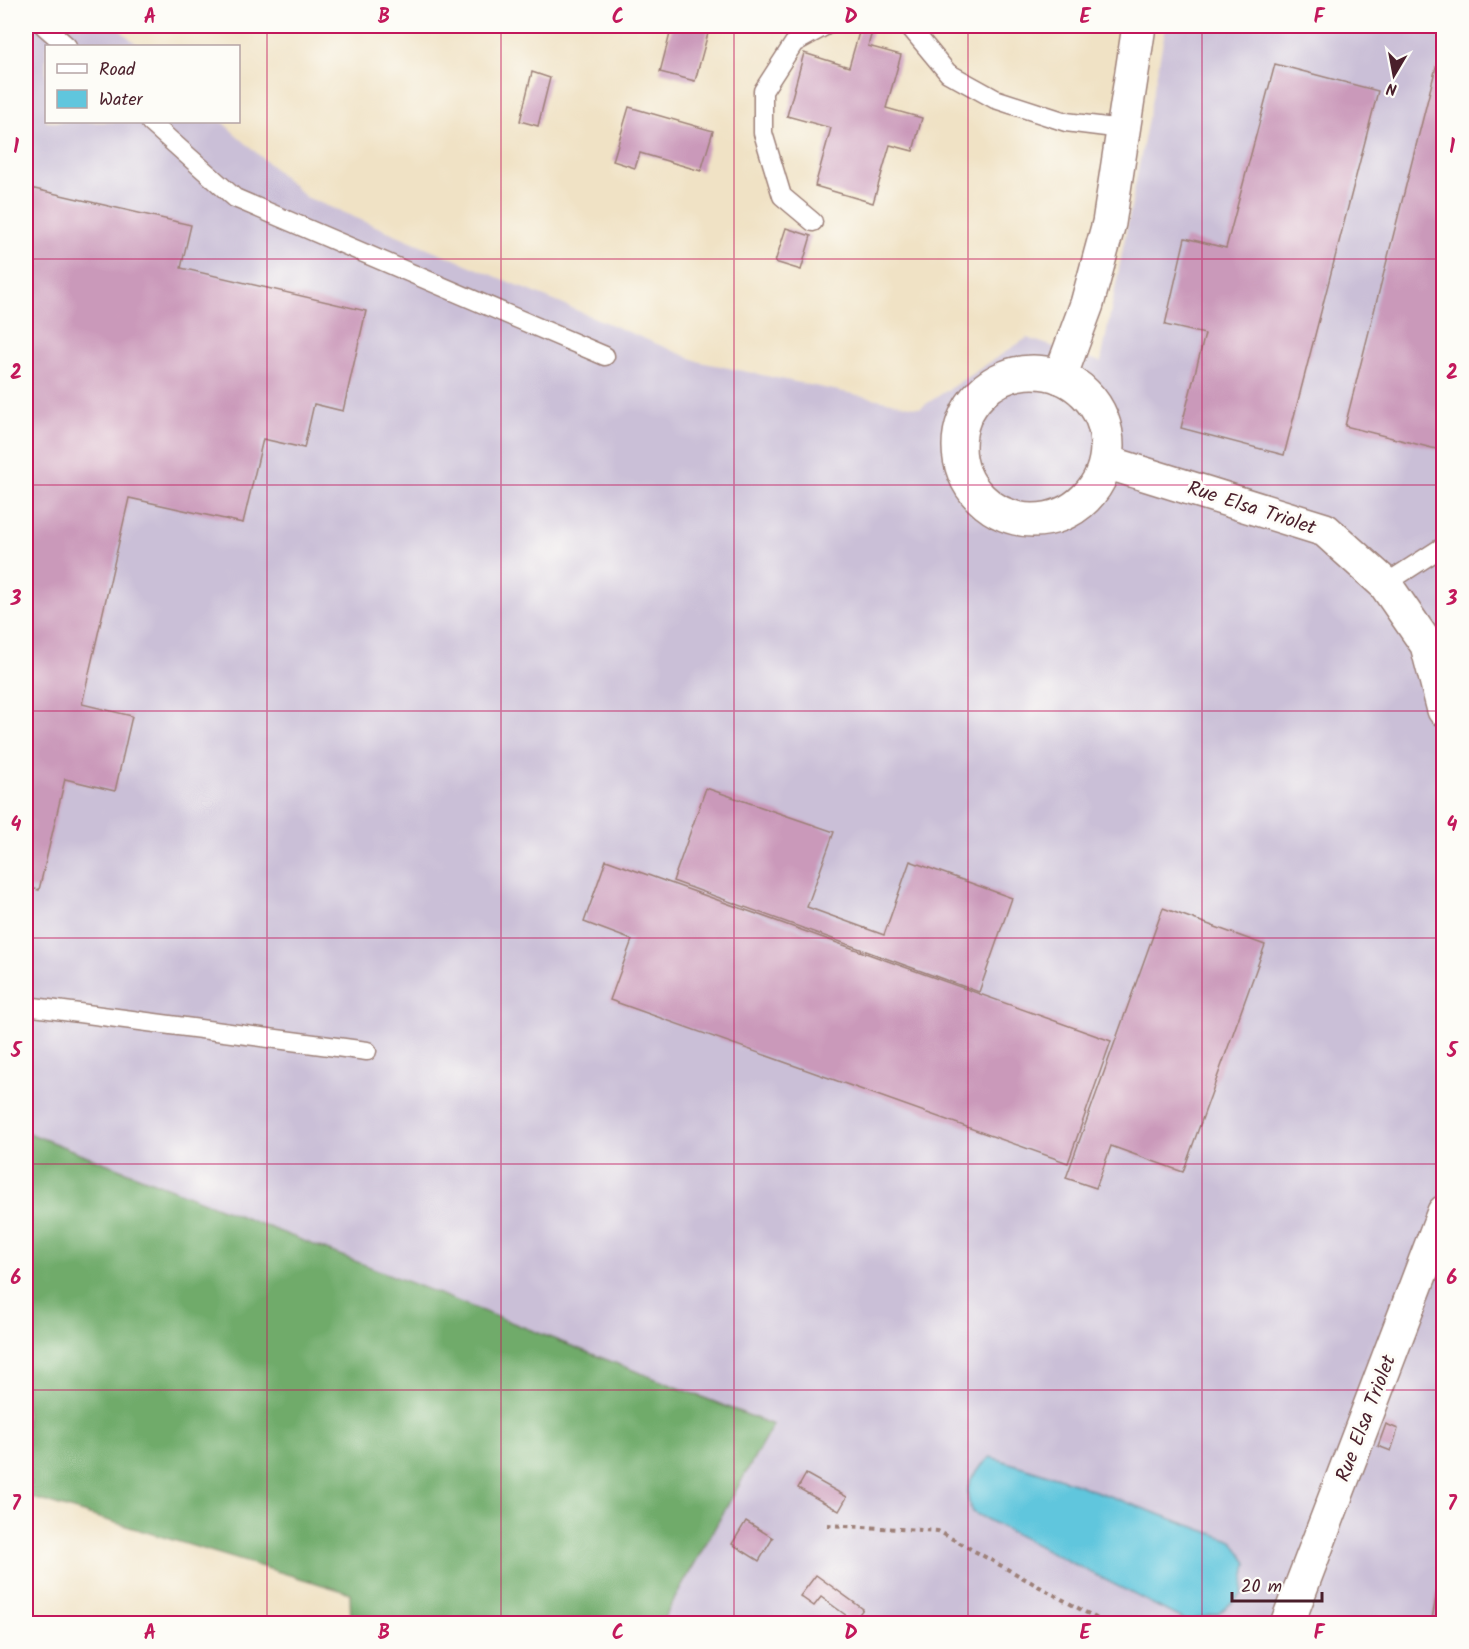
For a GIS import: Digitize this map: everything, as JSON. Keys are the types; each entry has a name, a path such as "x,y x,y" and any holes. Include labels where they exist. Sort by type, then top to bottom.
{"street":[{"path":"1060,377 1087,304 1109,223 1139,26"},
{"path":"1034,372 1060,377 1082,391 1098,411 1107,435 1106,462 1096,486 1078,506 1046,520 1011,518 981,500 962,471 959,436 967,410 984,390 1007,377 1034,372"},
{"name":"Rue Elsa Triolet","path":"1106,462 1325,530 1385,584 1427,645 1443,710"},
{"name":"Rue Elsa Triolet","path":"1287,1623 1443,1212"}],"lane":[{"path":"44,26 66,45"},
{"path":"813,222 782,196 763,133 763,90 794,43 825,26"},
{"path":"909,26 948,73 995,99 1066,122 1122,129"},
{"path":"151,123 235,198 605,356"},
{"path":"1385,584 1443,546"},
{"path":"26,1006 367,1051"}],"path":[{"path":"827,1525 938,1531 1107,1623"}],"shaded area":[{"path":"26,26 115,26 138,45 45,45 45,123 223,123 306,197 700,362 920,408 1027,338 1101,362 1166,26 1443,26 1443,1623 661,1623 772,1425 26,1132"}],"green space":[{"path":"26,1132 773,1425 661,1623 351,1623 350,1593 26,1496"}],"water":[{"path":"990,1457 1065,1480 1233,1541 1247,1563 1242,1594 1218,1614 1186,1621 972,1512 968,1487 973,1475"}],"building":[{"path":"672,26 710,26 695,81 660,72"},
{"path":"860,29 872,32 868,46 901,55 886,108 922,118 913,151 890,145 873,203 815,186 831,128 787,116 804,53 849,67"},
{"path":"1275,64 1378,91 1284,455 1181,428 1205,334 1165,325 1185,238 1226,248"},
{"path":"1436,67 1444,69 1444,451 1345,426"},
{"path":"532,72 550,78 538,126 520,121"},
{"path":"629,107 713,131 701,171 640,153 635,168 613,161"},
{"path":"26,187 191,225 181,268 366,311 343,411 314,404 304,448 263,439 243,523 129,498 82,704 132,716 115,791 65,779 39,890 26,887"},
{"path":"786,228 811,236 801,270 775,262"},
{"path":"706,788 834,832 807,907 884,935 910,861 1012,898 979,992 673,881"},
{"path":"606,860 1111,1041 1068,1163 610,1000 632,940 584,922"},
{"path":"1163,908 1265,945 1183,1172 1111,1146 1096,1188 1066,1178"},
{"path":"1386,1424 1398,1429 1391,1451 1378,1446"},
{"path":"806,1474 847,1497 839,1511 798,1488"},
{"path":"746,1521 773,1538 759,1561 732,1544"},
{"path":"816,1575 863,1609 854,1621 821,1597 814,1606 800,1596"},
{"path":"1438,1587 1444,1588 1444,1624 1431,1624"}]}
